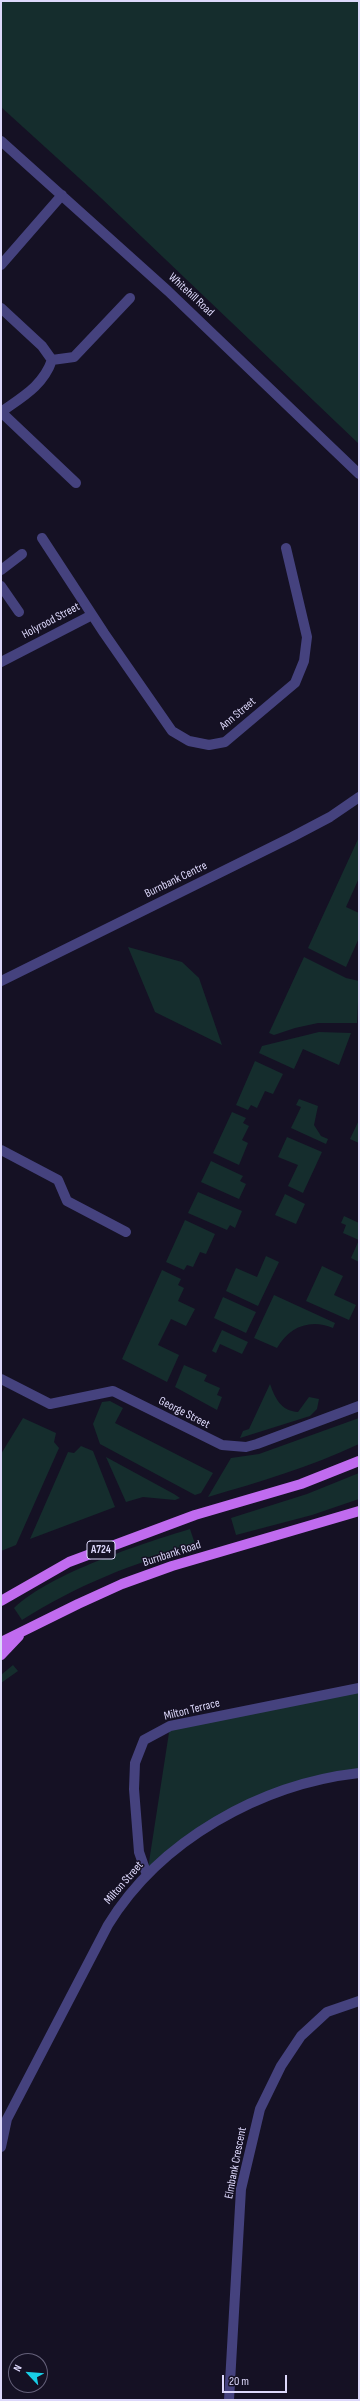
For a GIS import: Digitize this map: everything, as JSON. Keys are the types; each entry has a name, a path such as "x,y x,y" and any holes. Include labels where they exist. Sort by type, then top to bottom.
{"main road":[{"name":"A724","path":"6,1594 69,1562 195,1515 301,1484 359,1461"},
{"name":"Burnbank Road","path":"1,1642 122,1584 172,1566 359,1511"},
{"path":"1,1601 6,1594"},
{"path":"1,1655 20,1634"}],"street":[{"name":"Whitehill Road","path":"1,140 168,291 359,474"},
{"path":"1,265 62,195"},
{"path":"52,360 74,358 130,298"},
{"path":"1,308 42,346 52,360"},
{"path":"52,360 48,373 38,385 1,412 76,483"},
{"name":"Ann Street","path":"42,538 92,615 172,731 189,740 209,745 225,742 295,682 304,661 307,637 286,548"},
{"path":"1,570 22,554"},
{"path":"1,586 19,612"},
{"name":"Holyrood Street","path":"1,662 92,615"},
{"name":"Burnbank Centre","path":"1,981 292,837 330,817 359,797"},
{"path":"1,1150 58,1180 67,1201 126,1232"},
{"name":"George Street","path":"1,1379 50,1404 113,1391 210,1441 232,1447 246,1447 257,1444 359,1406"},
{"name":"Milton Terrace","path":"147,1875 138,1852 134,1789 135,1763 144,1740 170,1726 359,1688"},
{"name":"Milton Street","path":"1,2147 4,2118 117,1909 147,1875 192,1836 262,1798 329,1776 359,1773"},
{"name":"Elmbank Crescent","path":"229,2400 242,2189 260,2109 281,2066 301,2036 327,2012 359,2001"}],"green space":[{"path":"1,1 359,1 359,444 100,197 1,107"},
{"path":"359,837 359,878 346,907 359,913 359,938 346,967 308,948"},
{"path":"128,947 182,962 199,978 222,1045 155,1012"},
{"path":"304,957 346,978 359,981 357,1023 318,1023 295,1028 274,1035 269,1033"},
{"path":"319,1032 351,1033 339,1065 303,1049 294,1069 259,1053 262,1046"},
{"path":"255,1061 283,1074 273,1094 265,1091 257,1108 251,1105 248,1110 236,1105"},
{"path":"299,1099 318,1106 314,1125 321,1136 328,1139 326,1144 291,1128 301,1107 296,1105"},
{"path":"232,1112 246,1118 243,1123 249,1126 242,1140 248,1143 239,1165 213,1153"},
{"path":"359,1120 359,1143 350,1139"},
{"path":"287,1137 322,1152 303,1193 288,1186 298,1165 278,1157"},
{"path":"211,1161 243,1176 240,1181 246,1184 239,1199 201,1182"},
{"path":"198,1192 242,1211 235,1228 230,1225 227,1230 188,1213"},
{"path":"285,1194 305,1204 296,1224 275,1215"},
{"path":"344,1216 359,1223 359,1240 343,1233 346,1225 341,1223"},
{"path":"185,1220 215,1234 206,1254 200,1252 193,1267 187,1265 184,1270 166,1262"},
{"path":"359,1240 359,1262 351,1258"},
{"path":"266,1256 279,1262 258,1306 226,1291 236,1268 257,1277"},
{"path":"322,1266 343,1276 334,1295 356,1305 349,1320 306,1301"},
{"path":"162,1270 181,1279 178,1285 184,1288 178,1301 195,1309 186,1326 171,1319 158,1345 179,1355 167,1382 122,1359"},
{"path":"274,1295 335,1323 333,1328 316,1324 301,1326 288,1335 277,1348 254,1338"},
{"path":"223,1297 256,1312 246,1333 214,1318"},
{"path":"222,1330 248,1342 242,1354 220,1344 216,1353 212,1351"},
{"path":"184,1365 207,1375 204,1381 220,1388 217,1395 222,1397 217,1410 175,1387"},
{"path":"270,1384 277,1399 287,1409 298,1412 309,1397 319,1399 317,1409 310,1416 240,1438 243,1431 249,1429"},
{"path":"110,1401 123,1408 115,1423 213,1473 201,1493 195,1495 100,1444 93,1424 102,1402"},
{"path":"23,1418 56,1433 54,1442 59,1448 16,1545 1,1551 1,1454"},
{"path":"359,1418 359,1444 303,1467 208,1497 231,1458 259,1454"},
{"path":"81,1446 93,1451 115,1507 30,1539 68,1452 74,1453"},
{"path":"106,1457 180,1498 175,1500 143,1497 126,1502"},
{"path":"359,1473 359,1499 312,1515 236,1535 231,1518 307,1494"},
{"path":"190,1529 196,1547 150,1560 106,1576 42,1608 22,1620 14,1608 30,1595 73,1572 123,1551"},
{"path":"13,1665 18,1671 1,1683 1,1675"},
{"path":"359,1688 359,1773 262,1797 192,1836 147,1875 170,1726"}]}
